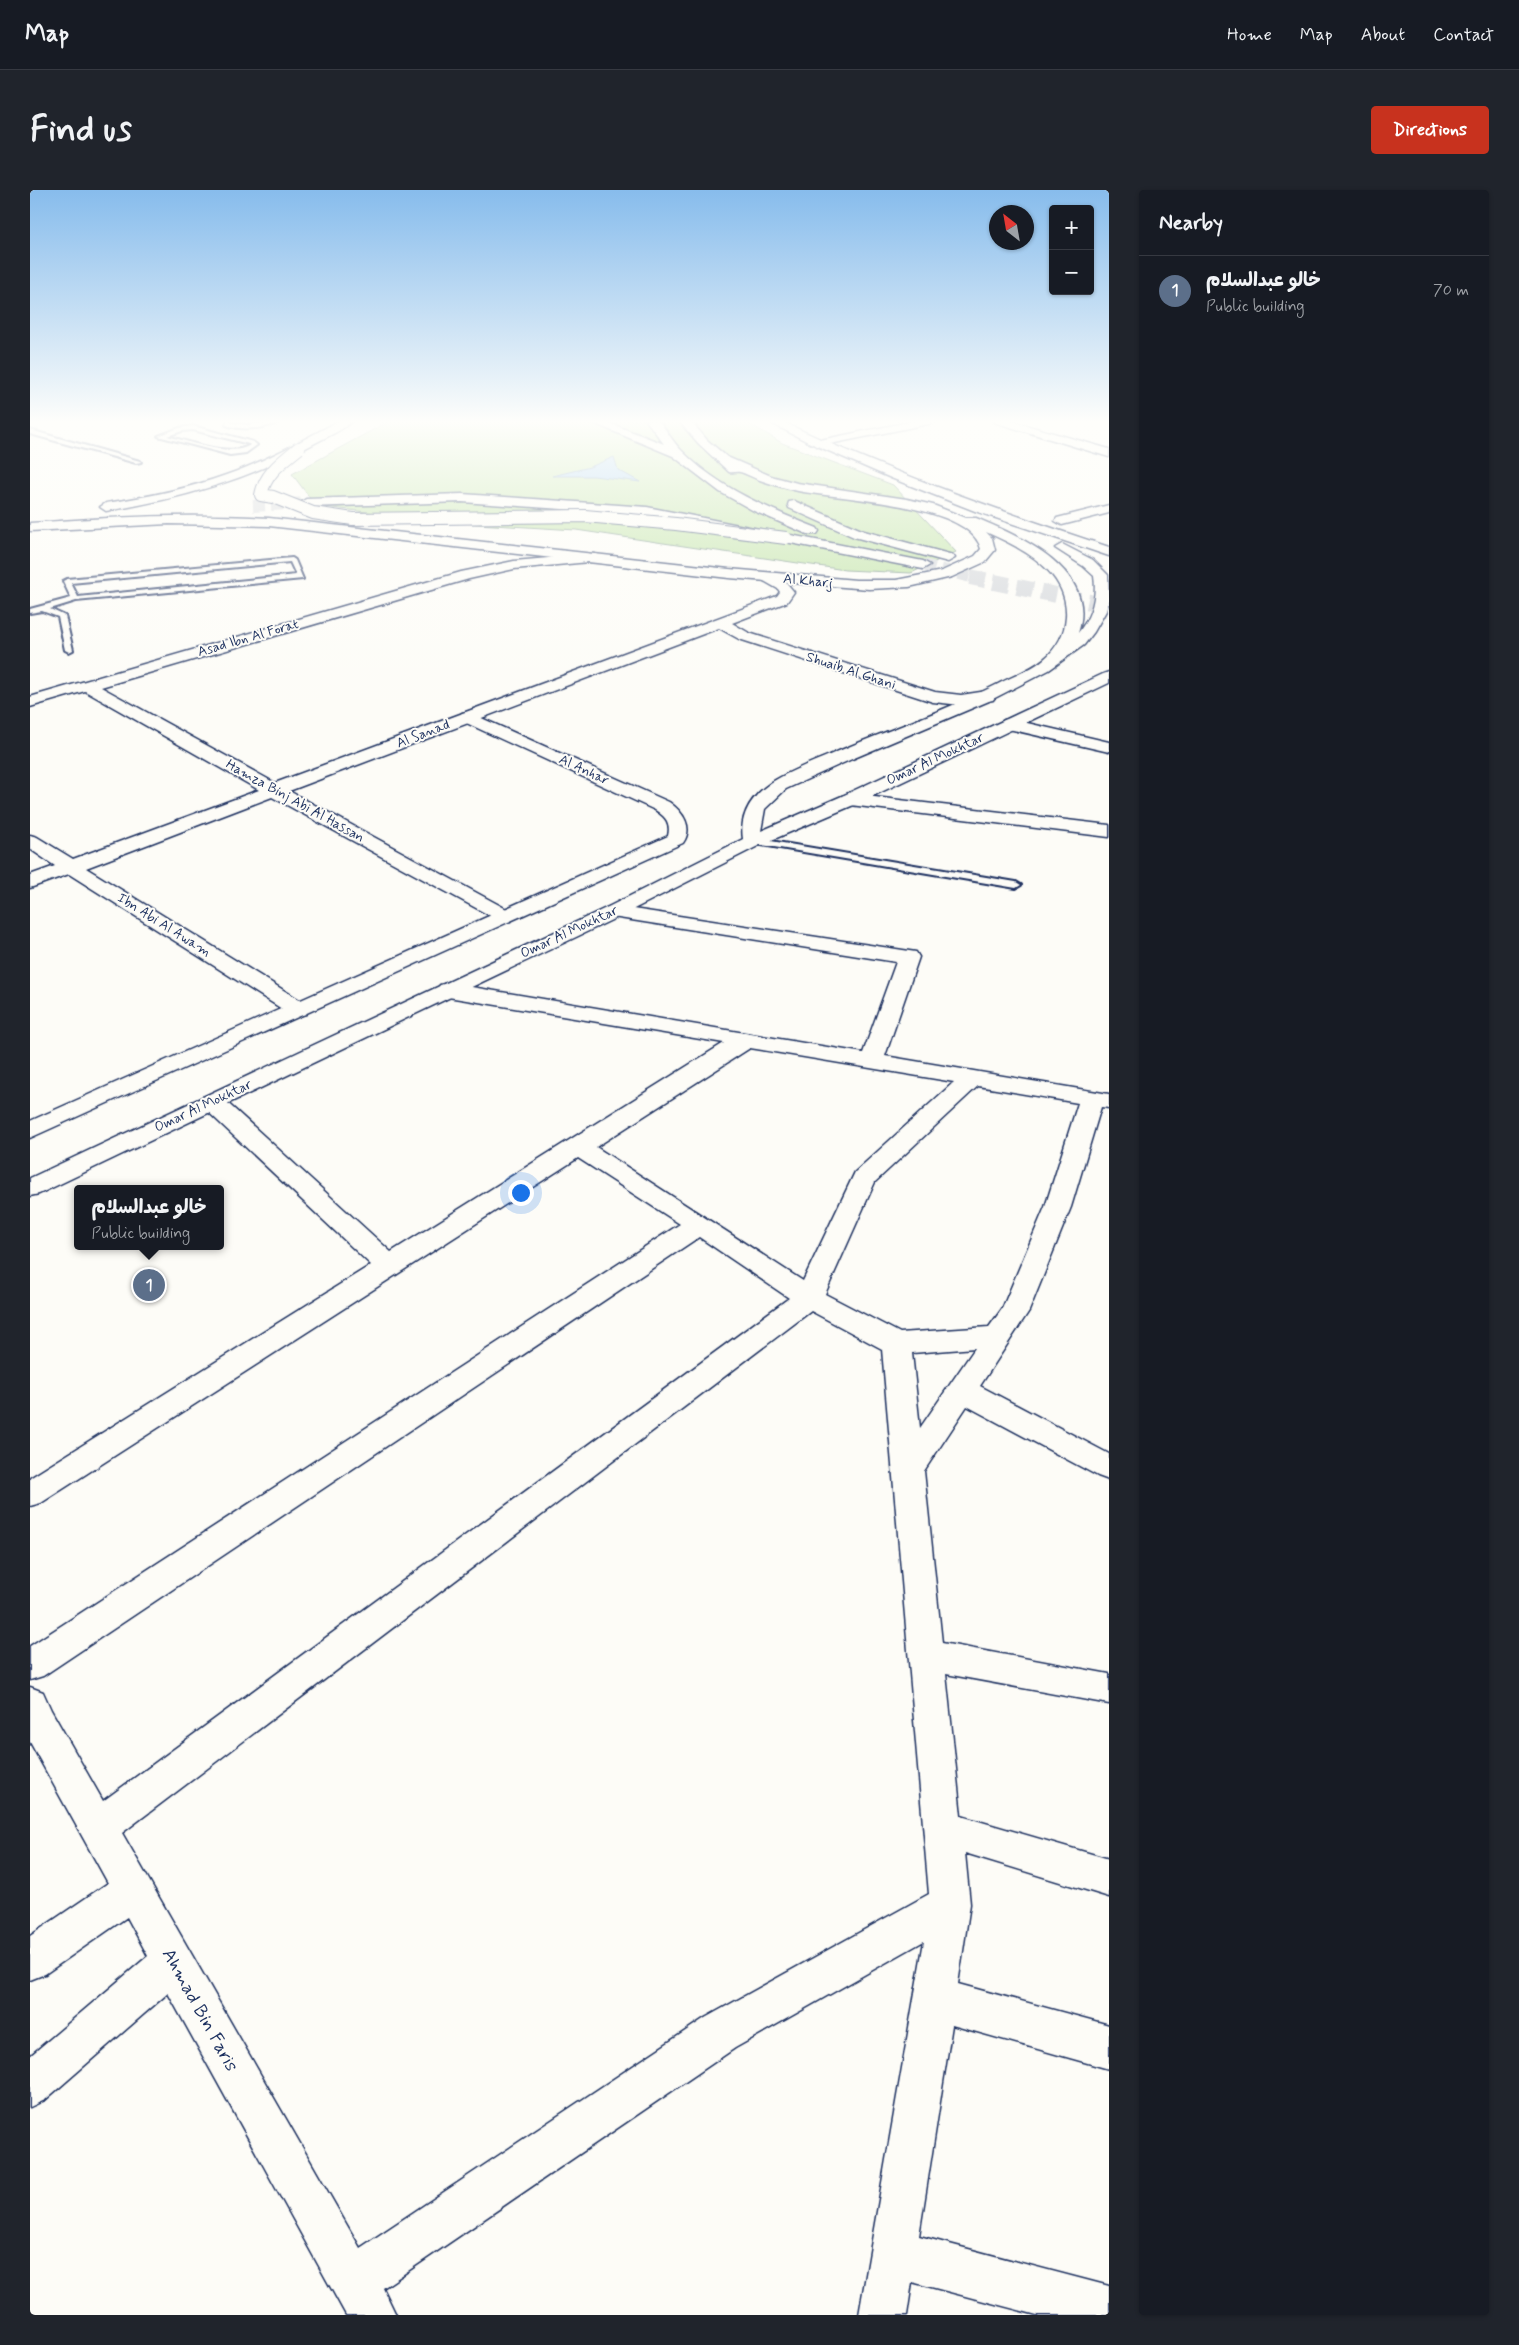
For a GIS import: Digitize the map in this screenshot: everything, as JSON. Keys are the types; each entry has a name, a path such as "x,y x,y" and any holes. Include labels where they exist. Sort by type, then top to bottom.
{"street":[{"path":"30,523 79,519"},
{"name":"Al Kharj","path":"30,527 148,519"},
{"name":"Al Kharj","path":"207,519 256,521 849,585 902,584 932,580 958,572 974,564 985,554 987,544 975,528 959,519"},
{"path":"303,519 408,538"},
{"path":"621,519 786,538"},
{"path":"689,519 923,566 844,542 781,519"},
{"path":"827,519 859,534 948,558"},
{"path":"966,519 998,532 1048,561 1058,572 1071,594 1075,616 1068,640 1049,663"},
{"path":"753,841 751,820 754,810 760,801 780,785 987,696 1049,663 1081,642 1096,626 1105,610 1106,585 1100,573 1084,560 1005,519"},
{"path":"1010,519 1109,552"},
{"path":"1062,521 1069,519"},
{"name":"Asad Ibn Al Forat","path":"466,575 497,559 496,554 489,550 470,544"},
{"name":"Asad Ibn Al Forat","path":"31,701 466,575 514,565 595,558"},
{"name":"Al Sanad","path":"30,882 782,599 786,592 782,585 764,577"},
{"name":"Shuaib Al Ghani","path":"721,621 729,629 744,636 925,695 961,700 987,696"},
{"name":"Omar Al Mokhtar","path":"30,1188 613,912 753,841 849,800 1109,677"},
{"name":"Hamza Binj Abi Al Hassan","path":"86,685 273,790 505,916"},
{"name":"Al Anhar","path":"468,716 662,806 675,817 679,824 679,832 676,839 505,916"},
{"path":"1010,724 1109,747"},
{"path":"849,800 1109,830"},
{"name":"Ibn Abi Al Awam","path":"30,841 298,1009"},
{"path":"613,912 908,957 872,1061"},
{"path":"30,1130 505,916"},
{"path":"448,990 1100,1099 1016,1311 909,1468"},
{"path":"30,1494 746,1040"},
{"path":"98,1828 809,1298 864,1178 973,1078"},
{"path":"212,1102 390,1266"},
{"path":"578,1147 809,1298 896,1344 999,1336"},
{"path":"30,1665 698,1224"},
{"path":"883,2315 950,1904 896,1344"},
{"path":"962,1390 1109,1468"},
{"path":"926,1655 1109,1689"},
{"name":"Ahmad Bin Faris","path":"32,1713 362,2298"},
{"path":"942,1828 1109,1878"},
{"path":"30,1960 132,1890"},
{"path":"362,2298 720,2033 950,1904"},
{"path":"30,2086 172,1962"},
{"path":"935,1999 1109,2047"},
{"path":"893,2253 1109,2310"}],"lane":[{"path":"30,610 44,609 75,599 300,577 292,560 67,581 75,599"},
{"path":"44,609 61,616 69,650"},
{"path":"753,841 1016,885"}],"green space":[{"path":"428,519 925,519 956,552 911,573 845,570 576,530"}],"tunnel":[{"path":"923,565 975,578"},
{"path":"970,577 1109,606"}],"place":[{"name":"خالو عبدالسلام","path":"149,1285"}]}
